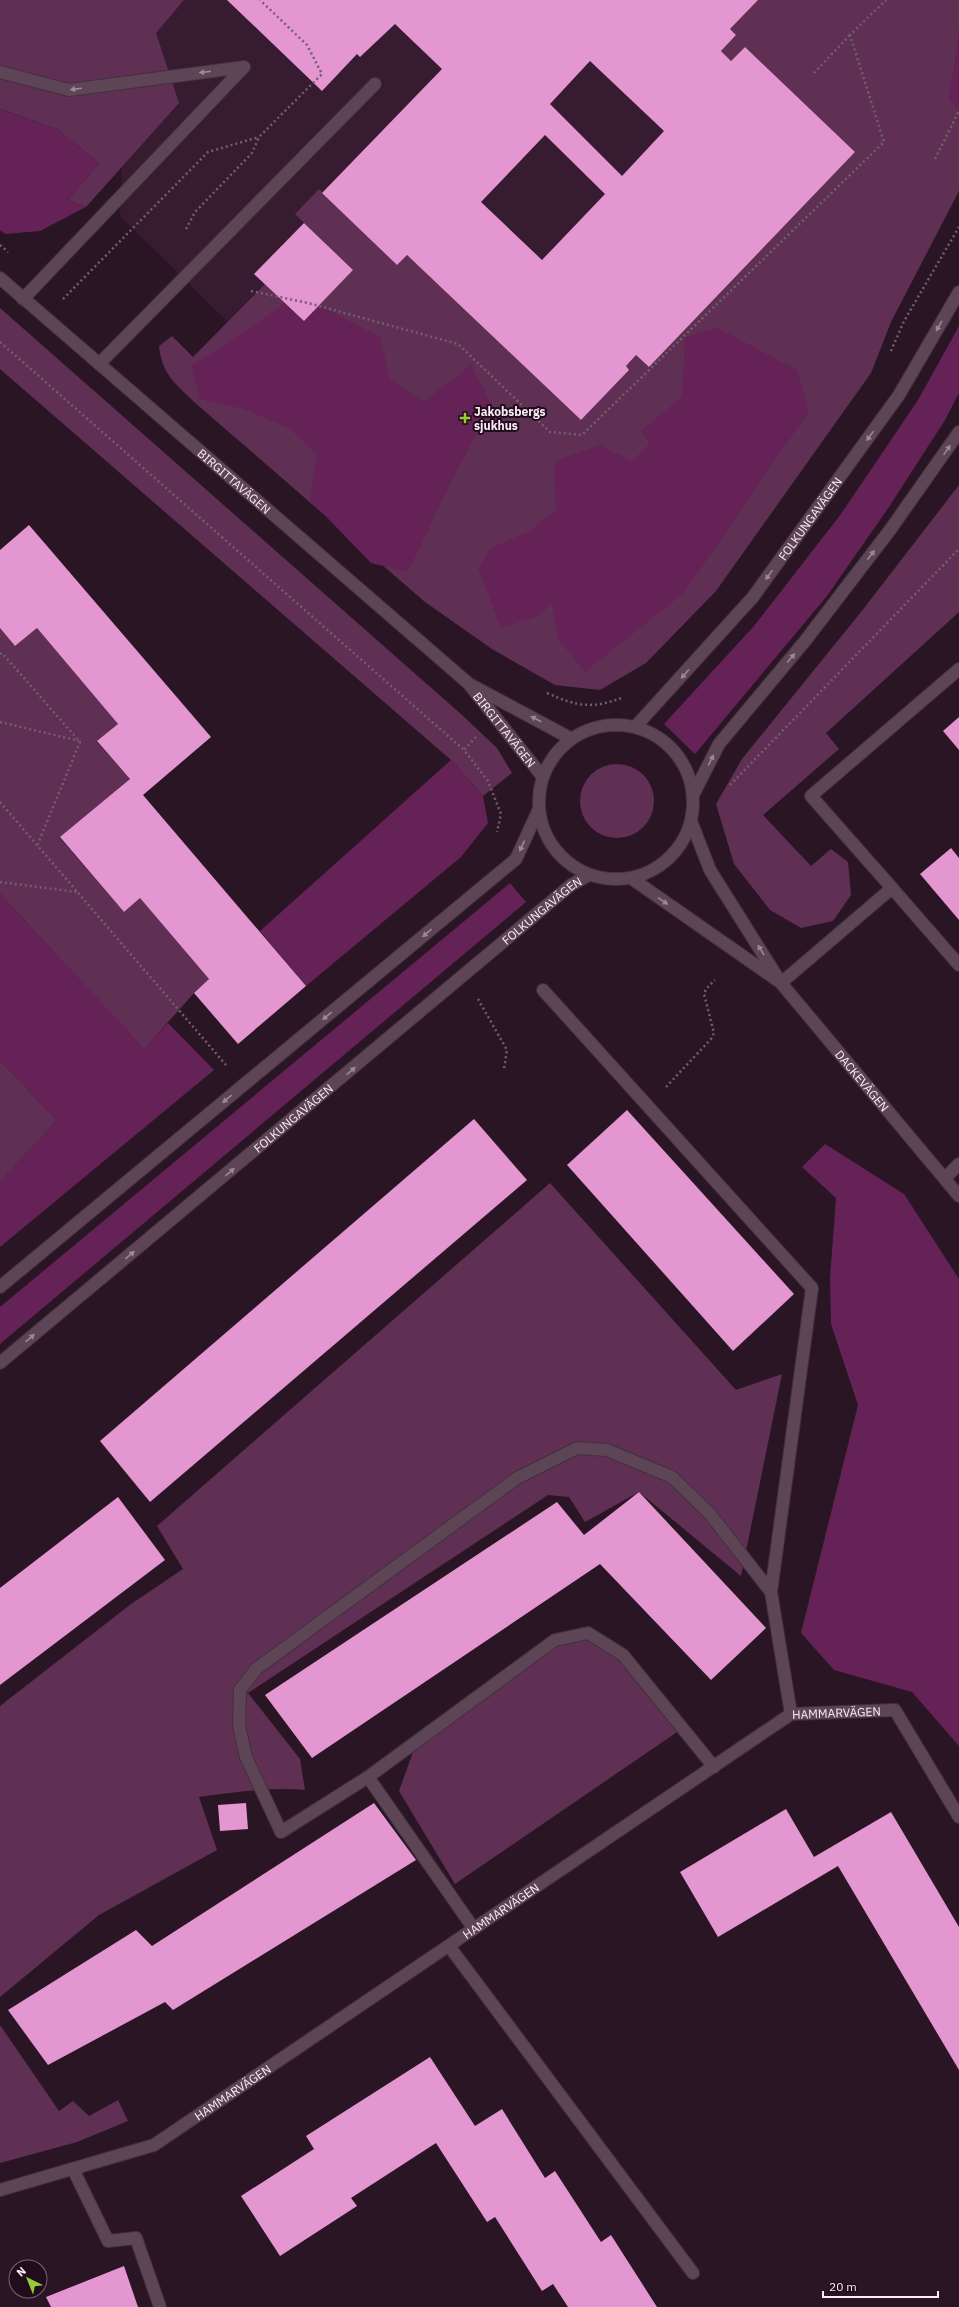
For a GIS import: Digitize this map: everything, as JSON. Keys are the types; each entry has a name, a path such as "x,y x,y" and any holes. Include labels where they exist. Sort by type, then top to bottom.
{"street":[{"path":"0,72 69,90 244,67 24,299"},
{"path":"99,364 374,84"},
{"name":"BIRGITTAVÄGEN","path":"0,278 468,683 542,776"},
{"name":"FOLKUNGAVÄGEN","path":"636,726 753,597 899,396 959,292"},
{"path":"538,811 546,837 556,852 589,875 615,880 631,878 657,869 669,859 685,837 691,821 694,795 719,744 810,635 890,530 959,432"},
{"path":"959,669 811,796 959,965"},
{"name":"BIRGITTAVÄGEN","path":"468,683 570,738"},
{"path":"0,1287 516,859 538,811 542,776 552,757 570,738 604,725 636,726 655,734 675,751 689,774 694,795"},
{"name":"DACKEVÄGEN","path":"691,821 710,870 781,984 959,1196"},
{"name":"FOLKUNGAVÄGEN","path":"0,1363 571,885 589,875"},
{"name":"DACKEVÄGEN","path":"631,878 781,984"},
{"path":"781,984 892,888"},
{"path":"544,990 812,1288 771,1592 790,1714"},
{"path":"944,1178 959,1164"},
{"path":"714,1767 623,1655 588,1633 555,1640 368,1777 282,1832 246,1757 239,1726 240,1690 256,1669 517,1478 577,1448 607,1450 672,1477 710,1514 771,1592"},
{"name":"HAMMARVÄGEN","path":"0,2190 154,2145 714,1767 790,1714 894,1710 959,1817"},
{"path":"368,1777 474,1929"},
{"path":"449,1946 693,2274"},
{"path":"73,2169 108,2242 136,2238 160,2307"}],"path":[{"path":"186,229 194,212 252,153 259,137 322,74 307,45 260,0"},
{"path":"814,73 886,0"},
{"path":"251,291 308,303 458,344 550,432 582,435 884,142 850,35"},
{"path":"935,159 959,111"},
{"path":"63,299 208,152 259,137"},
{"path":"889,358 904,321 959,227"},
{"path":"0,342 464,750 488,781 501,814 496,839"},
{"path":"726,789 959,549"},
{"path":"0,654 2,653 80,742"},
{"path":"542,691 580,705 603,705 630,692"},
{"path":"464,750 494,717"},
{"path":"0,722 80,742"},
{"path":"37,846 80,742"},
{"path":"0,802 226,1065"},
{"path":"0,882 77,892"},
{"path":"648,1106 711,1039 714,1033 704,994 706,989 715,980"},
{"path":"474,994 507,1050 504,1069"}],"shaded area":[{"path":"0,0 184,0 156,33 179,103 86,207 68,200 99,163 57,129 0,109"},
{"name":"Jakobsbergs sjukhus","path":"128,0 959,0 959,43 470,561 120,216"},
{"path":"758,0 959,0 959,191 891,322 871,373 716,591 646,663 600,690 555,685 492,649 425,602 193,401 175,383 166,371 159,346 172,336 193,357 265,284 304,321 353,270 295,214 319,189 397,265 407,255 581,420 629,370 626,366 636,355 649,367 855,152 745,47 731,61 721,51 736,35 730,29"},
{"path":"959,30 959,109 949,100"},
{"path":"0,109 57,129 99,163 68,200 86,207 40,231 5,234 0,230"},
{"path":"297,294 380,337 390,379 423,402 471,365 492,405 450,484 408,572 371,563 310,500 317,455 290,429 244,409 200,399 191,366 253,326"},
{"path":"0,308 462,715 497,748 512,773 483,796 451,760 0,369"},
{"path":"959,326 959,393 945,420 889,507 827,596 695,754 664,724 754,626 841,514 918,400"},
{"path":"718,328 797,370 809,411 684,593 585,672 558,639 552,604 538,616 501,628 478,568 490,549 531,530 556,509 554,462 599,445 632,461 650,443 641,431 682,397 685,337"},
{"path":"959,485 959,612 826,733 839,749 763,815 811,866 831,849 848,862 851,895 833,921 801,928 770,910 734,864 716,804 742,759 861,612"},
{"path":"0,628 15,646 37,628 118,724 97,742 130,779 60,838 124,912 140,898 209,979 194,993 144,1049 0,894"},
{"path":"451,760 483,796 488,823 461,857 306,986 260,931"},
{"path":"617,764 631,767 643,775 651,787 654,801 651,815 643,827 631,835 617,838 603,835 591,827 583,815 580,801 583,787 591,775 603,767"},
{"path":"510,883 526,902 0,1344 0,1307"},
{"path":"0,894 144,1048 168,1023 214,1070 0,1247 0,1182 56,1120 0,1061"},
{"path":"0,1061 57,1120 0,1182"},
{"path":"825,1144 904,1194 959,1279 959,1746 912,1692 834,1670 801,1633 858,1405 831,1324 830,1278 836,1198 802,1167"},
{"path":"550,1183 736,1390 782,1374 741,1576 639,1492 585,1522 569,1497 548,1495 248,1693 300,1759 305,1790 265,1790 199,1797 217,1850 99,1915 0,1997 0,1706 131,1604 183,1569 157,1526"},
{"path":"588,1633 623,1655 683,1728 455,1884 399,1791 417,1741 555,1640"},
{"path":"0,2025 59,2111 73,2101 89,2116 118,2100 128,2121 77,2142 0,2163"}],"building":[{"path":"227,0 758,0 730,29 736,35 721,51 731,61 745,47 855,152 649,367 636,355 626,366 629,370 581,420 407,255 397,265 322,193 442,69 395,24 360,57 357,54 322,91","holes":["590,61 664,131 622,176 550,104","545,135 605,194 542,260 481,202"]},
{"path":"304,223 353,270 304,321 254,274"},
{"path":"29,525 211,737 143,795 306,986 238,1044 194,993 209,979 140,898 124,912 60,837 130,779 97,741 118,724 37,628 15,646 0,628 0,550"},
{"path":"959,717 959,750 943,731"},
{"path":"951,848 959,858 959,920 920,874"},
{"path":"627,1110 794,1294 733,1351 567,1165"},
{"path":"474,1119 527,1180 150,1502 100,1441"},
{"path":"639,1492 766,1628 711,1680 600,1564 312,1758 265,1695 557,1502 584,1535"},
{"path":"118,1497 165,1560 0,1685 0,1588"},
{"path":"246,1803 248,1829 220,1831 218,1805"},
{"path":"374,1803 416,1860 173,2010 165,2002 48,2065 8,2010 136,1930 152,1946"},
{"path":"786,1809 814,1857 891,1812 959,1927 959,2070 838,1866 718,1937 680,1872"},
{"path":"430,2057 475,2126 502,2109 545,2178 555,2171 601,2242 611,2235 657,2307 568,2307 553,2284 542,2291 495,2217 487,2222 436,2143 351,2198 357,2206 280,2256 241,2196 314,2149 306,2136"},
{"path":"124,2266 138,2307 51,2307 47,2299 48,2296"}],"place":[{"name":"Jakobsbergs sjukhus","path":"465,418"}]}
